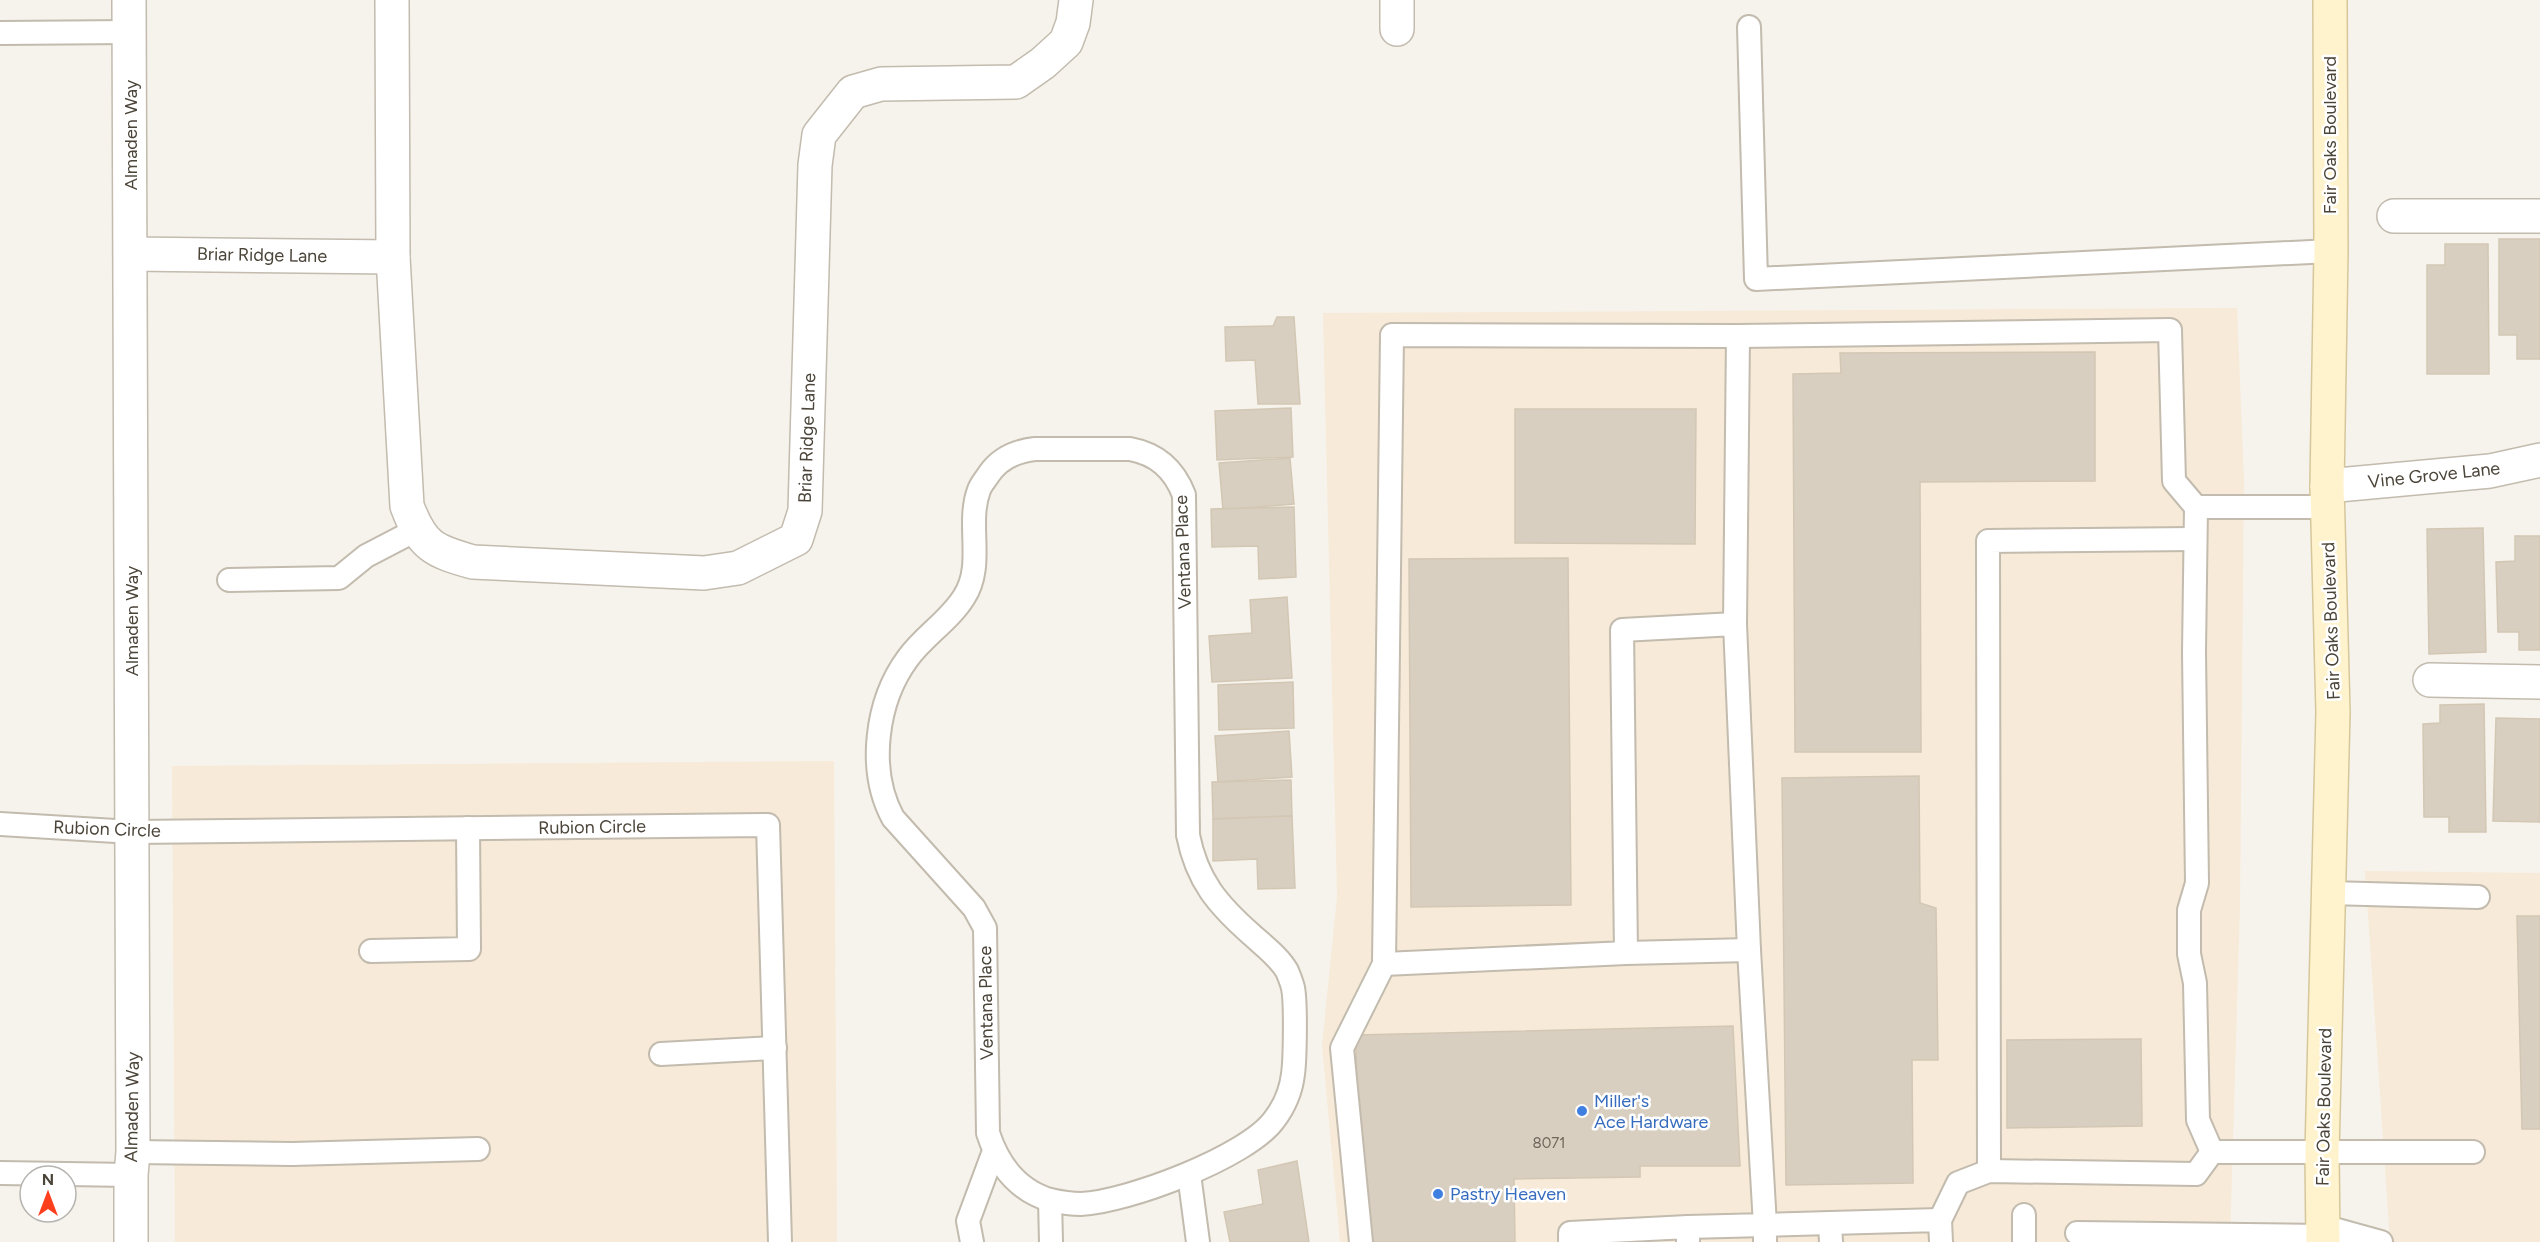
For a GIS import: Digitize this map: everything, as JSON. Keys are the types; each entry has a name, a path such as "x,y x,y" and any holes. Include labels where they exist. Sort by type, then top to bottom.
{"main road":[{"name":"Fair Oaks Boulevard","path":"2323,1235 2322,1153 2333,712 2327,496 2331,251 2330,0"}],"street":[{"name":"Almaden Way","path":"129,0 132,832 130,1242"},
{"name":"Briar Ridge Lane","path":"392,0 393,257 407,506 416,530 440,552 473,562 704,573 738,568 796,539 805,511 815,165 819,135 853,92 881,84 1016,82 1043,63 1066,42 1073,22 1076,0"},
{"path":"2394,216 2540,216"},
{"name":"Briar Ridge Lane","path":"131,254 393,257"},
{"name":"Vine Grove Lane","path":"2327,496 2490,471 2540,460"},
{"path":"2430,680 2540,682"}],"lane":[{"path":"1749,27 1756,279 2331,251"},
{"path":"0,33 130,32"},
{"path":"1361,1242 1342,1048 1384,964 1392,334 1738,336 2170,330 2174,481 2196,507 2194,540 2197,883 2189,910 2189,954 2195,983 2198,1120 2212,1152"},
{"path":"1738,336 1735,624 1749,950 1765,1233"},
{"name":"Ventana Place","path":"1035,448 1130,448 1145,452 1168,466 1178,479 1184,495 1188,835 1192,856 1208,890 1228,914 1277,958 1286,971 1293,988 1293,1073 1288,1096 1274,1120 1262,1132 1224,1156 1189,1174 1142,1191 1082,1204 1050,1200 1028,1190 1009,1175 994,1151 988,1133 985,928 975,908 893,818 884,802 878,770 881,717 890,687 908,657 964,598 974,574 976,506 980,489 994,467 1008,456 1035,448"},
{"path":"2196,507 2327,496"},
{"path":"229,580 339,578 366,556 416,530"},
{"path":"1989,1171 1988,541 2194,540"},
{"path":"1626,953 1622,630 1735,624"},
{"name":"Rubion Circle","path":"0,824 132,832 768,825 780,1242"},
{"path":"371,951 469,949 468,828"},
{"path":"2329,893 2478,897"},
{"path":"1384,964 1749,950"},
{"path":"661,1054 775,1048"},
{"path":"0,1173 291,1154 478,1149"},
{"path":"972,1242 968,1221 994,1151"},
{"path":"2212,1152 2473,1152"},
{"path":"1570,1242 1570,1233 1688,1235 1940,1231 1958,1183 1989,1171 2196,1174 2212,1152"},
{"path":"1189,1174 1198,1242"},
{"path":"1050,1200 1051,1242"},
{"path":"2024,1215 2024,1242"},
{"path":"2077,1233 2323,1235 2381,1242"}],"shaded area":[{"path":"2237,308 2244,480 2240,905 2230,1242 1340,1242 1322,1045 1337,896 1323,313"},
{"path":"834,761 837,1242 175,1242 172,766"},
{"path":"2365,871 2540,873 2540,1242 2390,1242"}],"building":[{"path":"2499,239 2540,239 2540,359 2517,359 2517,335 2499,335"},
{"path":"2445,244 2488,244 2489,374 2427,374 2427,265 2445,265"},
{"path":"1277,317 1294,317 1300,404 1258,404 1255,360 1226,361 1225,327 1273,326"},
{"path":"2095,352 2095,481 1920,482 1921,752 1795,752 1793,374 1841,373 1840,353"},
{"path":"1291,408 1293,457 1217,460 1215,411"},
{"path":"1515,409 1696,409 1695,544 1515,543"},
{"path":"1290,458 1294,504 1223,510 1219,463"},
{"path":"1294,507 1296,577 1259,579 1258,546 1212,547 1211,509"},
{"path":"2483,528 2486,652 2429,654 2427,529"},
{"path":"2515,536 2540,536 2540,650 2519,650 2519,632 2498,632 2496,562 2515,561"},
{"path":"1568,558 1571,905 1411,907 1409,559"},
{"path":"1287,597 1292,678 1212,682 1209,636 1252,633 1250,600"},
{"path":"1293,682 1294,728 1219,730 1218,685"},
{"path":"2484,704 2486,832 2449,832 2449,817 2424,817 2423,724 2440,723 2440,705"},
{"path":"2496,718 2540,719 2540,822 2493,821"},
{"path":"1289,731 1292,777 1218,782 1215,736"},
{"path":"1919,776 1920,903 1936,908 1938,1060 1912,1060 1913,1183 1786,1185 1782,778"},
{"path":"1291,780 1292,816 1213,819 1212,782"},
{"path":"1292,816 1295,888 1258,889 1257,859 1213,861 1213,819"},
{"path":"2517,916 2540,916 2540,1129 2522,1129"},
{"path":"1733,1026 1740,1166 1640,1166 1640,1177 1514,1179 1515,1242 1368,1242 1357,1120 1356,1035"},
{"path":"2141,1039 2142,1126 2007,1128 2007,1040"},
{"path":"1297,1161 1309,1242 1230,1242 1224,1212 1263,1204 1258,1170"}],"place":[{"name":"Miller's Ace Hardware","path":"1582,1111"},
{"name":"Pastry Heaven","path":"1438,1194"}]}
